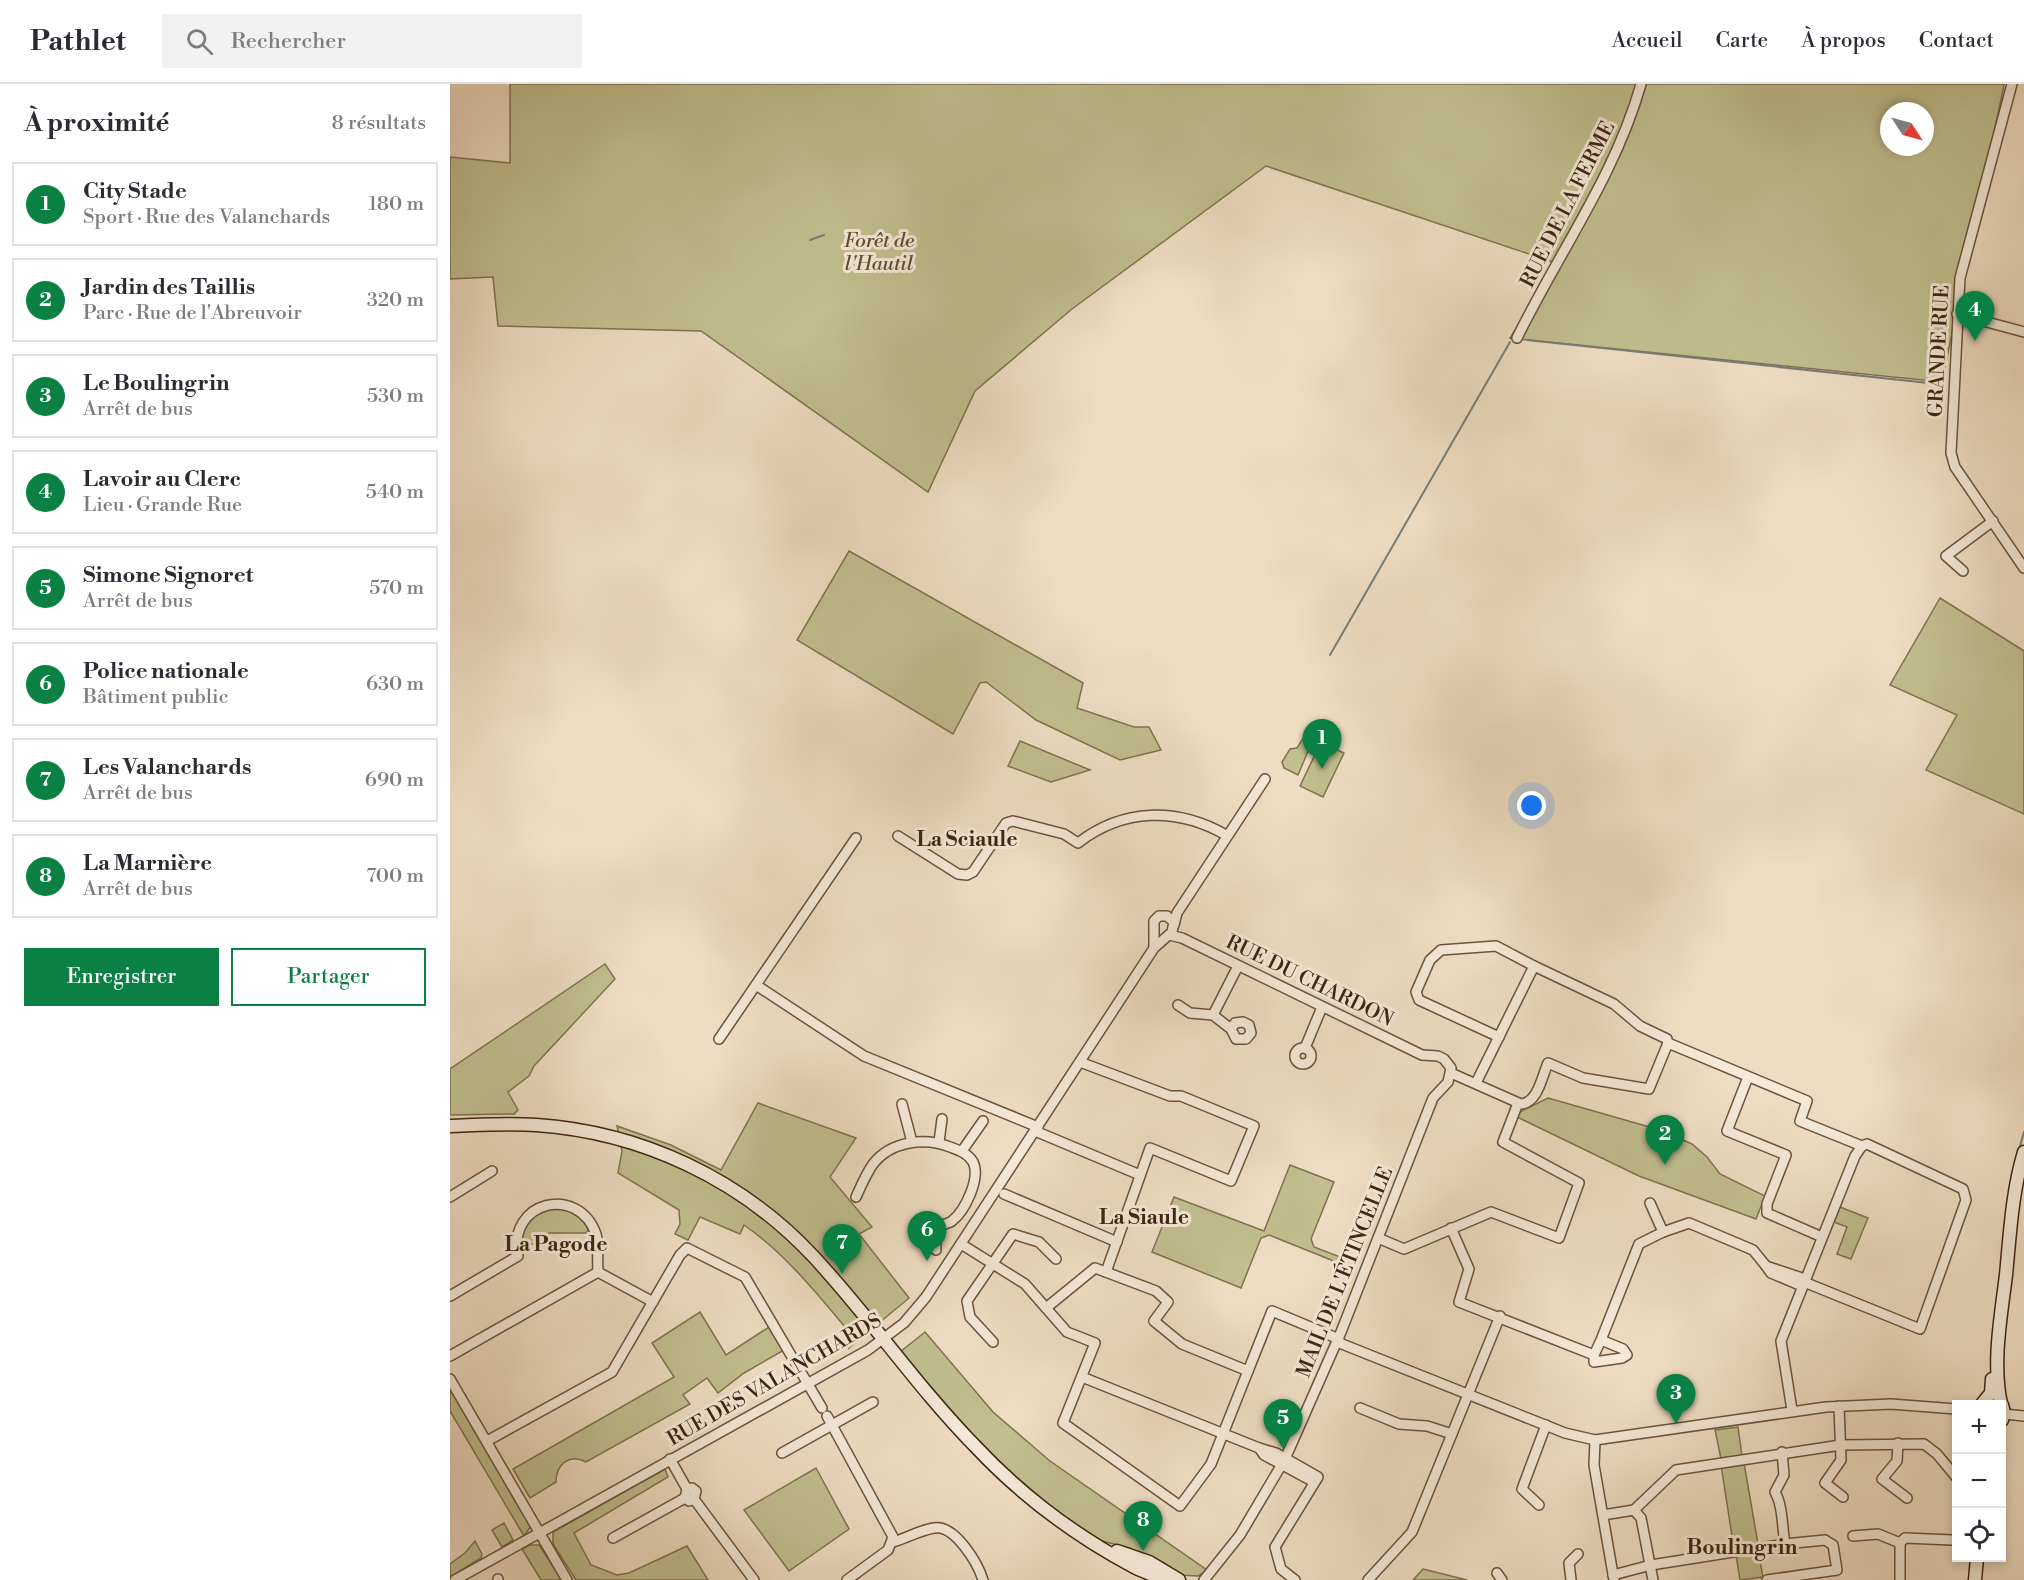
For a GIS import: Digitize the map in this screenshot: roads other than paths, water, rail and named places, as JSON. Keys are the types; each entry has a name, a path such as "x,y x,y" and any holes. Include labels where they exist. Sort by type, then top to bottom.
{"main road":[{"path":"450,1126 523,1124 578,1130 646,1147 693,1167 737,1192 792,1234 822,1266 955,1425 992,1463 1056,1516 1099,1546 1162,1580"},
{"path":"1985,1400 1991,1390 2014,1199 2024,1152"},
{"path":"2000,1329 1998,1383 2001,1400"},
{"path":"1099,1546 1144,1559 1179,1580"},
{"path":"1975,1580 1977,1562"},
{"path":"1185,1580 1191,1580"}],"street":[{"name":"RUE DE LA FERME","path":"1518,338 1613,163 1632,118 1641,84"},
{"name":"GRANDE RUE","path":"2012,84 1960,278 1951,453 1955,467 2020,557 2024,568"},
{"path":"1957,314 2024,332"},
{"path":"1963,571 1946,556 1993,521"},
{"path":"1171,931 1173,914 1265,779"},
{"path":"898,836 958,874 967,875 973,872 1006,823 1013,820 1064,834 1078,843 1098,829 1144,815 1192,819 1226,835"},
{"path":"719,1039 856,838"},
{"path":"1154,948 1153,923 1157,917 1173,914"},
{"name":"RUE DU CHARDON","path":"1154,931 1159,936 1171,931 1422,1056 1438,1056 1444,1059 1451,1073"},
{"name":"RUE DES VALANCHARDS","path":"455,1580 884,1340 918,1310 1154,948 1171,931"},
{"path":"1499,1038 1419,1000 1416,992 1430,960 1441,950 1496,946 1614,1004 1640,1026 1666,1039 1668,1043 1807,1101 1800,1121 1862,1146 1867,1144 1958,1186 1965,1193 1966,1200 1920,1329 1766,1266 1753,1250 1689,1223 1639,1244 1594,1355 1594,1362 1622,1358 1627,1354 1623,1349 1601,1340"},
{"path":"1213,1015 1238,966"},
{"path":"1476,1083 1534,966"},
{"path":"756,985 864,1056 1036,1129 1077,1151 1140,1175"},
{"path":"1178,1005 1190,1013 1213,1015 1231,1029"},
{"path":"1305,1048 1322,1007"},
{"path":"1451,1073 1525,1105 1534,1097 1548,1063 1583,1078 1649,1089 1668,1043"},
{"path":"1080,1062 1170,1096 1181,1096 1254,1126 1232,1181 1150,1148 1106,1272"},
{"name":"MAIL DE L'ÉTINCELLE","path":"1203,1579 1240,1535 1283,1462 1338,1340 1433,1098 1448,1082 1451,1073"},
{"path":"1748,1077 1727,1131 1786,1155 1767,1204 1767,1213 1822,1237"},
{"path":"1378,1238 1404,1249 1491,1212 1497,1212 1559,1238 1579,1183 1503,1142 1518,1103"},
{"path":"902,1104 912,1142"},
{"path":"939,1142 942,1119"},
{"path":"962,1151 983,1121"},
{"path":"856,1197 874,1162 890,1150 912,1142 939,1142 962,1151 973,1161 976,1174 972,1188 958,1215 951,1222 935,1227 936,1250"},
{"path":"1792,1410 1781,1341 1822,1237 1862,1146"},
{"path":"450,1197 492,1171"},
{"path":"1004,1194 1117,1242"},
{"path":"1650,1203 1663,1232"},
{"path":"450,1296 518,1256 515,1240 521,1223 534,1210 552,1204 574,1208 591,1225 596,1238 598,1272"},
{"path":"1451,1228 1469,1269 1459,1302 1500,1316 1594,1355"},
{"path":"993,1342 970,1317 967,1301 1013,1234 1039,1242 1056,1259"},
{"path":"961,1244 1025,1284 1067,1332 1095,1343 1063,1423 1180,1506 1211,1464 1272,1311 1546,1425 1590,1439 1608,1440 1792,1410 1839,1406 1891,1404 1952,1409"},
{"path":"487,1441 609,1374 682,1252 686,1248 693,1249 745,1277 814,1392 892,1533 893,1542 888,1550 847,1580"},
{"path":"1046,1308 1095,1268 1156,1292 1168,1302 1154,1321 1182,1344 1248,1371"},
{"path":"598,1272 653,1302"},
{"path":"450,1356 598,1272"},
{"path":"1368,1580 1412,1532 1500,1316"},
{"path":"1082,1377 1259,1448 1267,1448 1283,1462 1316,1479 1275,1547 1281,1569 1295,1580"},
{"path":"450,1379 567,1580"},
{"path":"782,1453 827,1416 873,1402"},
{"path":"1839,1406 1841,1460 1825,1483 1843,1497"},
{"path":"1360,1408 1399,1424 1427,1426 1452,1434"},
{"path":"2006,1411 2024,1416"},
{"path":"1539,1505 1522,1489 1546,1425"},
{"path":"1590,1439 1613,1578 1651,1565 1785,1544 1828,1541 1834,1548 1837,1570 1767,1580"},
{"path":"1594,1460 1608,1440"},
{"path":"1898,1443 1897,1461 1882,1479 1907,1498"},
{"path":"1603,1515 1634,1510 1671,1472 1782,1452 1841,1445 1898,1443 1928,1445 1952,1472"},
{"path":"1782,1452 1785,1475 1775,1492 1780,1502 1779,1515 1785,1544"},
{"path":"670,1459 689,1495 754,1580"},
{"path":"613,1538 689,1495"},
{"path":"1634,1510 1641,1518 1653,1580"},
{"path":"893,1542 934,1528 943,1529 964,1546 977,1564 983,1580"},
{"path":"1853,1536 1878,1534 1900,1543"},
{"path":"1900,1543 1910,1536 1952,1540"},
{"path":"1900,1543 1900,1580"},
{"path":"1571,1580 1569,1563 1578,1554"}],"waterway":[{"path":"810,240 824,235"},
{"path":"1527,340 1938,384"},
{"path":"1330,655 1510,342"},
{"path":"2014,1167 2024,1132"}],"place":[{"name":"Lavoir au Clerc","path":"1975,341"},
{"name":"City Stade","path":"1322,769"},
{"name":"Jardin des Taillis","path":"1665,1165"},
{"name":"Police nationale","path":"927,1261"},
{"name":"Les Valanchards","path":"842,1274"},
{"name":"Le Boulingrin","path":"1676,1424"},
{"name":"Simone Signoret","path":"1283,1449"},
{"name":"La Marnière","path":"1143,1551"}],"district":[{"name":"La Sciaule","path":"967,839"},
{"name":"La Siaule","path":"1144,1217"},
{"name":"La Pagode","path":"556,1244"},
{"name":"Boulingrin","path":"1742,1547"}],"park label":[{"name":"Forêt de l'Hautil","path":"879,252"}]}
